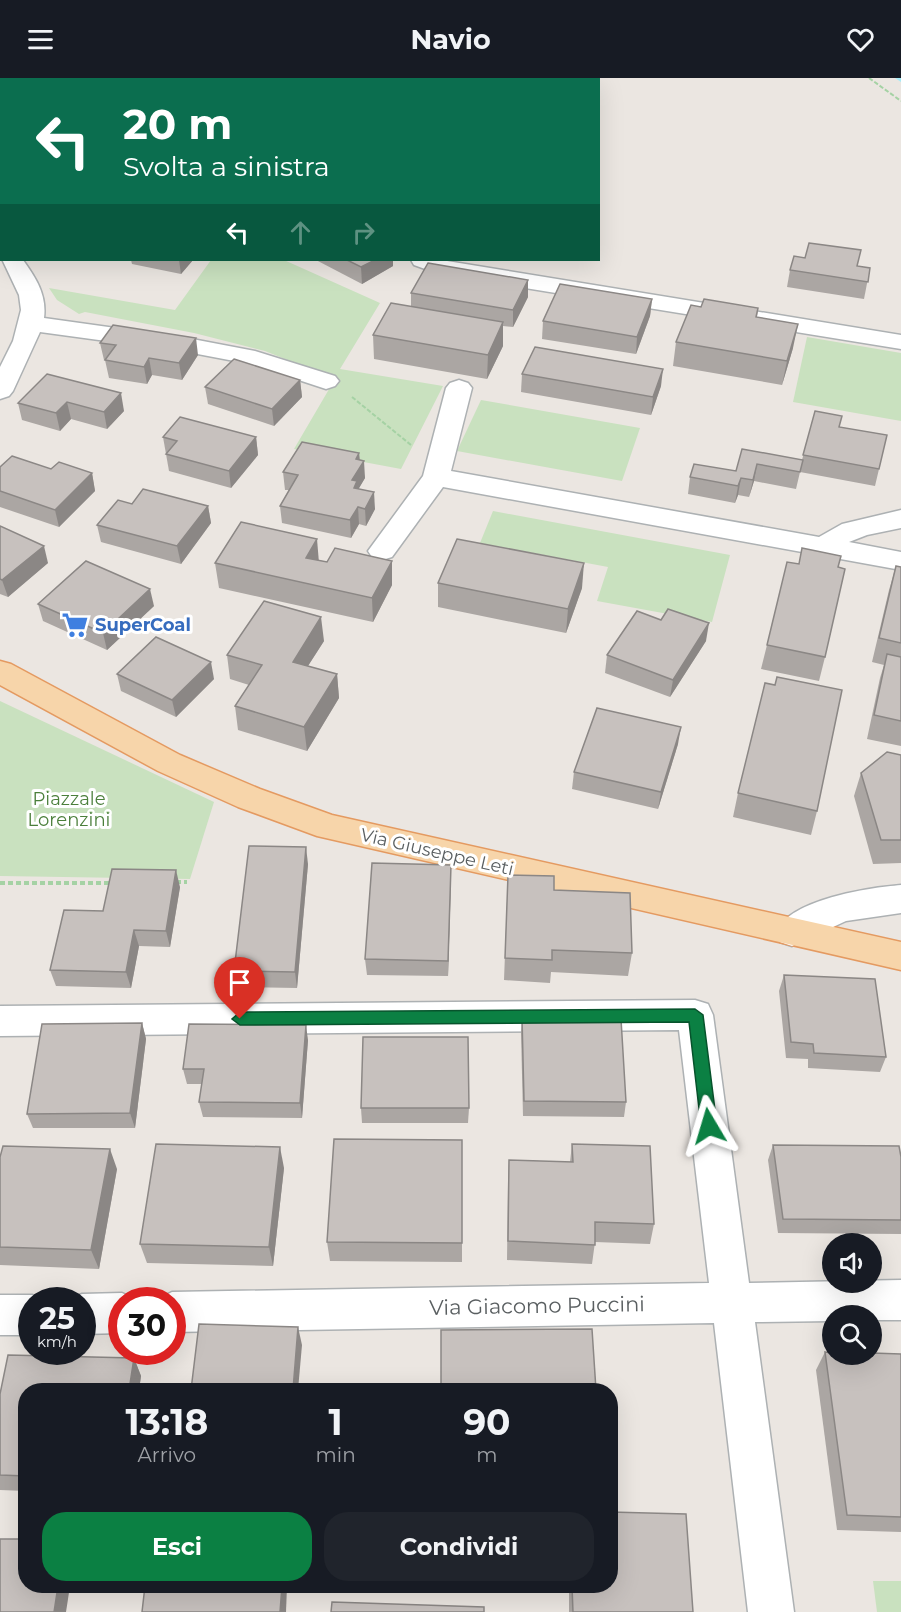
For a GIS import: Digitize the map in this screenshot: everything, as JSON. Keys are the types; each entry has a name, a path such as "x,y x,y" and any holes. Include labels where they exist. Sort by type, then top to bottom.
{"main road":[{"name":"Via Giuseppe Leti","path":"0,672 169,764 249,798 329,827 901,956"}],"street":[{"path":"0,391 32,324 34,297 13,261"},
{"path":"424,261 439,267 901,342"},
{"path":"32,324 187,345 255,358 326,381"},
{"path":"382,551 437,472 459,388"},
{"path":"437,472 901,561"},
{"path":"826,546 836,536 852,529 901,519"},
{"path":"792,932 821,914 874,900 901,899"},
{"path":"0,1021 695,1015 771,1612"},
{"name":"Via Giacomo Puccini","path":"186,1312 901,1300"},
{"path":"0,1315 18,1315"}],"path":[{"path":"869,78 901,101"},
{"path":"326,381 344,390 437,472"},
{"path":"164,882 187,882"},
{"path":"0,883 117,883"}],"green space":[{"path":"210,261 286,261 380,303 340,369 443,386 401,469 294,449 335,379 265,351 194,333 85,312 79,314 57,300 49,288 175,310"},
{"path":"807,337 901,353 901,421 793,402"},
{"path":"481,400 640,428 622,481 457,451"},
{"path":"493,511 730,555 712,622 597,601 608,567 480,543"},
{"name":"Piazzale Lorenzini","path":"0,701 214,802 190,879 0,876"},
{"path":"873,1581 901,1581 901,1612 877,1612"}],"building":[{"path":"809,243 861,250 857,266 870,268 868,282 790,270 794,256 805,258"},
{"path":"349,261 373,261 361,267"},
{"path":"428,263 528,280 513,310 411,293"},
{"path":"560,284 652,299 637,337 543,321"},
{"path":"704,299 758,308 756,317 798,324 787,361 676,342 691,305 701,307"},
{"path":"391,303 503,322 488,355 373,335"},
{"path":"113,325 196,338 179,363 149,358 144,367 105,360 116,345 100,343"},
{"path":"535,347 663,369 653,397 522,374"},
{"path":"234,359 300,380 272,409 205,387"},
{"path":"47,374 121,393 104,412 67,402 56,413 18,403"},
{"path":"815,411 842,416 839,427 887,435 879,469 803,455"},
{"path":"180,417 256,437 229,471 166,454 177,441 163,437"},
{"path":"302,442 359,453 356,459 364,461 352,480 357,481 354,488 374,492 365,509 358,507 350,520 280,506 298,475 283,472"},
{"path":"742,449 803,460 800,472 757,464 753,480 741,478 738,486 690,477 694,464 736,471"},
{"path":"12,456 51,469 59,462 92,473 55,510 0,491 0,467"},
{"path":"143,489 208,506 177,546 97,525 118,500 132,504"},
{"path":"241,522 317,539 306,558 327,562 335,548 392,561 372,598 215,563"},
{"path":"0,526 44,546 2,580 0,579"},
{"path":"457,539 584,563 568,609 438,583"},
{"path":"802,548 841,556 838,567 845,569 825,657 767,645 787,562 799,564"},
{"path":"86,561 150,589 103,633 38,604"},
{"path":"896,566 901,567 901,643 879,638"},
{"path":"264,601 321,617 293,662 337,674 304,727 235,706 262,665 227,655"},
{"path":"668,609 709,623 673,680 607,655 637,611 661,620"},
{"path":"156,637 211,662 172,700 117,674"},
{"path":"887,654 901,657 901,721 874,715"},
{"path":"777,677 842,690 817,811 738,793 765,683 775,685"},
{"path":"597,708 681,727 661,792 574,772"},
{"path":"887,752 901,755 901,840 881,840 861,773"},
{"path":"249,846 306,847 295,972 234,971"},
{"path":"372,863 451,865 448,961 365,959"},
{"path":"112,869 176,870 166,931 134,930 126,972 50,970 64,910 103,911"},
{"path":"508,875 554,876 554,890 630,893 632,953 552,950 552,960 505,958"},
{"path":"784,975 875,979 886,1057 814,1053 813,1044 791,1042"},
{"path":"522,1017 621,1019 626,1102 524,1101"},
{"path":"142,1023 130,1113 27,1114 42,1024"},
{"path":"189,1024 306,1025 300,1103 199,1102 204,1069 183,1069"},
{"path":"363,1037 468,1037 469,1108 361,1108"},
{"path":"334,1139 462,1140 462,1243 327,1242"},
{"path":"156,1144 280,1147 269,1247 140,1244"},
{"path":"572,1144 650,1146 654,1224 595,1222 595,1245 508,1241 509,1160 573,1162"},
{"path":"773,1145 899,1146 901,1220 783,1219"},
{"path":"3,1146 110,1149 91,1250 0,1247 0,1157"},
{"path":"199,1324 298,1327 294,1383 192,1383"},
{"path":"592,1329 596,1383 441,1383 441,1330"},
{"path":"882,1353 901,1354 901,1517 847,1515 827,1365 882,1365"},
{"path":"8,1355 18,1355 18,1365 96,1365 96,1357 108,1357 108,1365 133,1365 130,1383 18,1383 18,1476 0,1475 0,1394"},
{"path":"618,1512 686,1514 693,1612 573,1612 572,1593 618,1593"},
{"path":"0,1539 18,1539 18,1593 57,1593 54,1612 0,1612"},
{"path":"144,1593 281,1593 280,1612 142,1612"},
{"path":"332,1602 484,1607 484,1612 331,1612"}],"place":[{"name":"SuperCoal","path":"75,625"}],"route":[{"path":"240,1019 695,1015 709,1126"}]}
